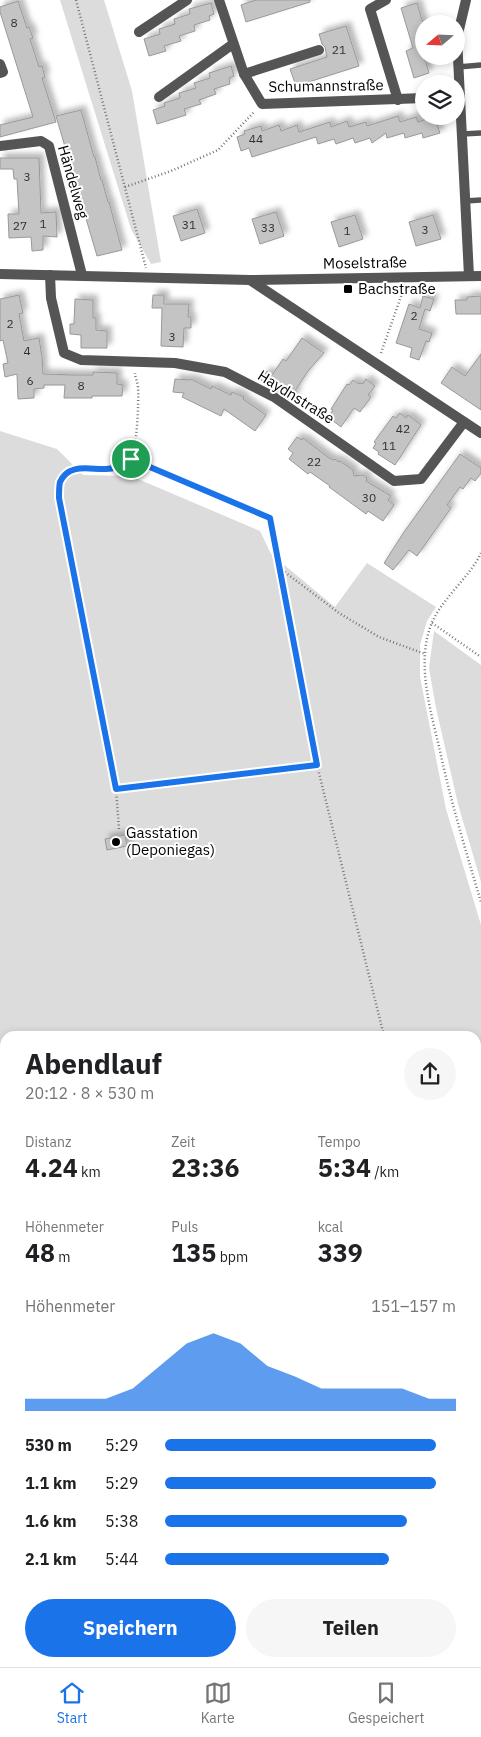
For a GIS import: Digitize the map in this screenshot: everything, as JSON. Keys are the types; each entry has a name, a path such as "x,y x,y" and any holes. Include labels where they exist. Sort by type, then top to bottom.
{"street":[{"path":"139,32 187,0"},
{"path":"386,0 368,4 398,100"},
{"path":"458,75 457,38 466,0"},
{"name":"Schumannstraße","path":"222,1 244,74 262,104 415,99"},
{"path":"159,97 234,44"},
{"name":"Schumannstraße","path":"244,74 320,50"},
{"path":"0,64 3,72 0,73"},
{"path":"461,125 470,276"},
{"name":"Händelweg","path":"0,146 41,141 49,146 82,275"},
{"path":"0,274 149,276 250,280 481,433"},
{"name":"Haydnstraße","path":"50,275 52,298 64,353 81,360 175,362 225,372 274,397 394,481 421,479 464,422"},
{"name":"Moselstraße","path":"250,280 481,276"}],"lane":[{"path":"458,67 481,66"},
{"path":"462,134 481,133"},
{"path":"466,201 481,200"}],"path":[{"path":"76,0 149,276"},
{"path":"125,187 170,171 218,150 262,104"},
{"path":"377,364 407,278"},
{"path":"119,829 116,789 59,498 60,482 69,472 83,467 106,469 118,467 131,459 135,448 138,394 135,375 136,361"},
{"path":"131,459 270,518 317,765 383,1031"},
{"path":"481,553 432,623 425,644 425,677 437,740 452,807 481,902"},
{"path":"280,569 339,613 379,638 425,654"},
{"path":"432,623 481,657"},
{"path":"116,789 317,765"}],"shaded area":[{"path":"60,0 104,0 132,91 161,262 151,264 131,229"},
{"path":"0,431 57,449 83,475 131,476 260,531 271,554 335,607 367,563 436,607 427,621 420,645 420,677 446,809 481,925 481,1031 0,1031"},
{"path":"434,631 481,665 481,882 458,804 436,708 429,668"}],"building":[{"path":"256,0 310,0 310,2 246,22 241,5"},
{"path":"18,1 27,28 29,27 33,38 30,39 39,67 42,66 45,77 42,78 56,122 0,137 0,125 33,117 0,12 0,7"},
{"path":"211,3 214,14 209,16 210,20 194,25 195,31 179,36 181,41 164,46 166,51 149,56 144,39 160,34 159,29 175,24 174,19 190,14 189,9"},
{"path":"417,3 420,15 415,15 415,65 427,65 429,73 415,75 414,78 406,51 413,48 401,8"},
{"path":"346,26 359,66 296,86 290,69 327,57 319,34"},
{"path":"231,66 234,76 229,78 230,84 214,89 216,94 199,100 201,104 184,109 186,115 157,124 153,110 165,106 164,103 180,98 179,93 196,88 194,83 210,78 209,73"},
{"path":"81,110 122,250 97,256 56,116"},
{"path":"398,116 400,122 415,117 415,125 437,125 440,133 423,138 422,133 405,138 404,133 387,138 386,133 372,143 370,138 355,143 353,138 336,144 334,139 318,144 316,137 252,157 249,148 241,151 237,137 245,134 244,131 261,126 262,131 279,125 281,131 297,125 299,132 330,122 331,127 347,121 349,127 366,122 367,126"},
{"path":"0,158 39,158 41,213 56,212 57,237 43,236 43,250 32,251 31,237 9,238 8,214 19,214 17,179 14,179 13,169 0,169"},
{"path":"197,209 205,233 181,241 173,216"},
{"path":"276,212 284,236 260,244 252,219"},
{"path":"355,215 363,239 339,247 331,222"},
{"path":"433,215 441,239 416,246 409,222"},
{"path":"19,295 23,313 19,314 24,341 39,338 43,374 93,375 93,372 117,373 117,384 123,385 122,396 64,398 65,385 44,385 44,388 34,389 34,398 18,399 17,374 5,377 3,364 8,363 3,340 0,341 0,299"},
{"path":"153,295 164,295 164,304 189,304 188,317 191,317 191,328 184,328 183,347 161,346 162,308 152,308"},
{"path":"423,296 434,299 430,311 425,309 419,329 432,333 429,342 426,341 419,360 410,357 412,348 396,343 409,304 420,308"},
{"path":"481,296 481,314 456,314 455,300 467,300 467,297"},
{"path":"75,299 93,300 93,318 96,318 96,330 107,331 107,348 81,348 81,335 70,334 70,324 74,324"},
{"path":"302,338 324,353 308,371 291,401 261,380 267,371 272,375 283,359 286,361"},
{"path":"481,354 481,410 441,383 452,367 465,376"},
{"path":"175,379 191,379 211,389 212,386 231,395 232,392 244,397 243,399 266,415 255,431 224,409 221,416 182,397 184,393 173,392"},
{"path":"366,379 375,386 368,395 371,397 360,412 354,408 341,427 328,417 333,410 331,409 347,384 349,385 353,380 363,384"},
{"path":"400,413 406,418 408,415 421,425 395,465 378,454 379,452 373,448 376,443 374,442 393,416 396,418"},
{"path":"297,437 302,440 303,438 329,458 340,461 353,470 354,476 363,475 367,478 366,481 391,496 388,500 394,505 383,521 368,511 366,514 330,486 310,472 308,474 289,459 293,453 288,449"},
{"path":"460,454 481,468 481,473 475,481 471,478 463,489 460,487 447,505 451,508 417,556 409,550 393,570 384,563"},
{"name":"Gasstation (Deponiegas)","path":"125,835 127,846 107,850 105,839"}],"place":[{"name":"Bachstraße","path":"348,289"},
{"name":"Gasstation (Deponiegas)","path":"116,842"}],"route":[{"path":"131,459 270,518 317,765 116,789 59,498 60,482 69,472 83,467 106,469 118,467 131,459"}]}
